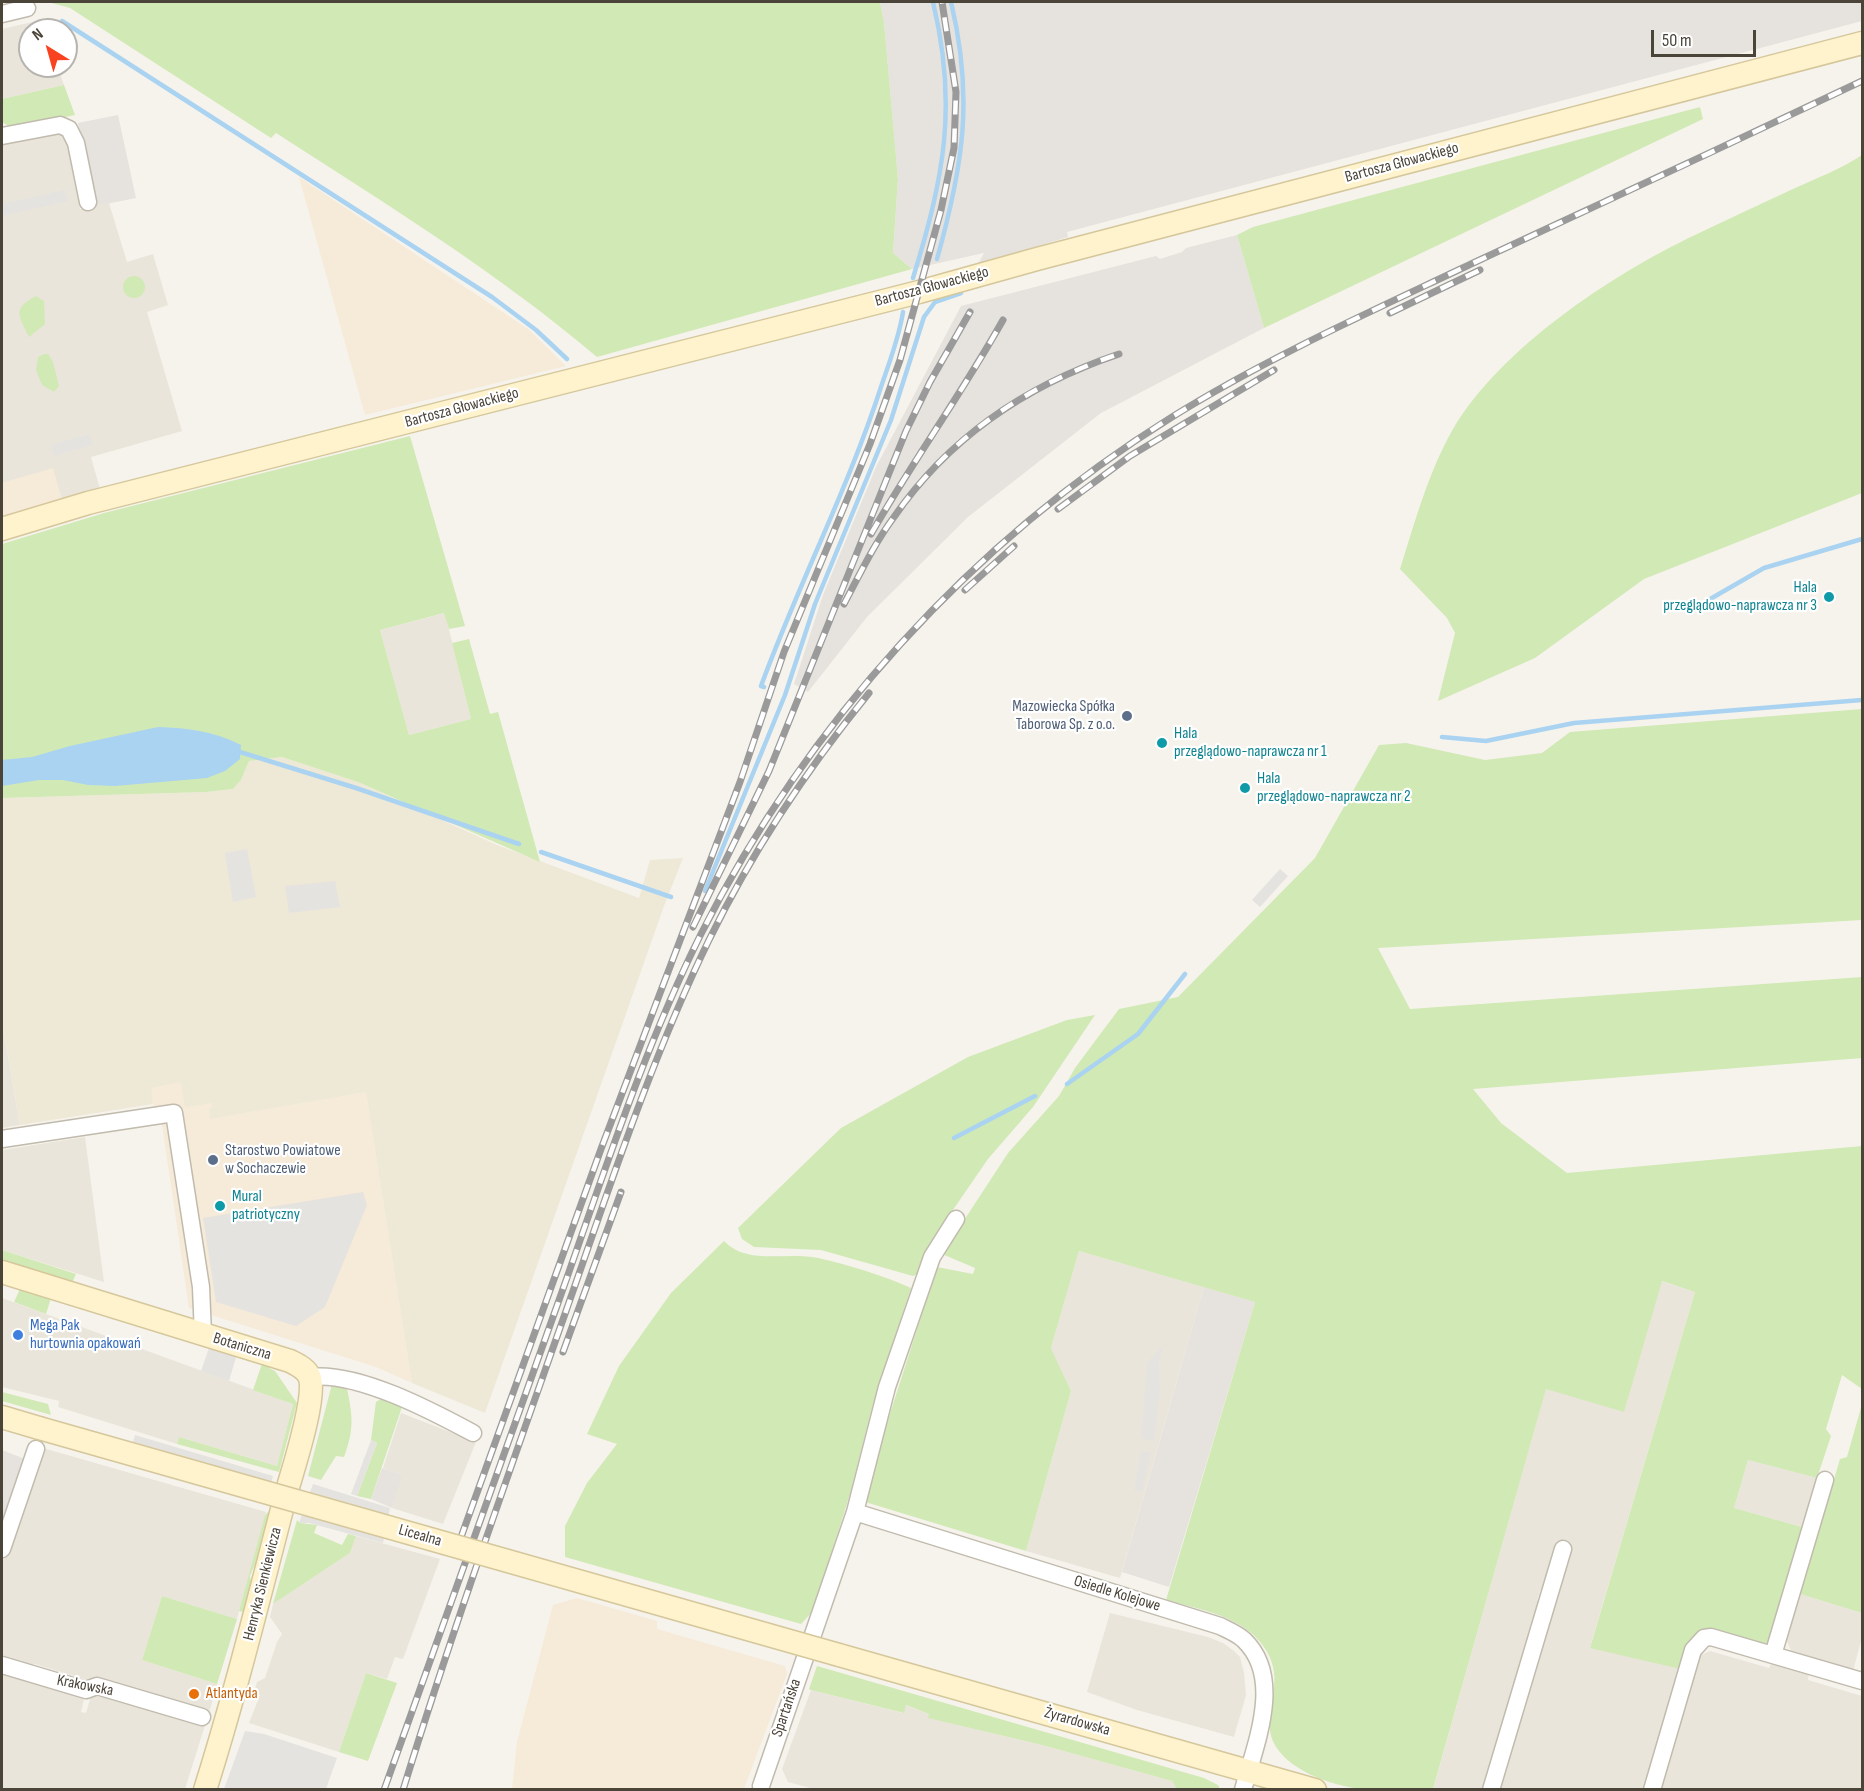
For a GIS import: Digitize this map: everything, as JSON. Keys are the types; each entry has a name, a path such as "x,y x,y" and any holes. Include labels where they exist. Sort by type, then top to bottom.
{"street":[{"path":"2,14 27,8"},
{"name":"Bartosza Głowackiego","path":"2,529 88,503 919,292 1081,247 1863,43"},
{"path":"2,136 60,125 69,129 76,143 88,202"},
{"path":"2,1139 174,1113 201,1287 203,1335"},
{"path":"855,1512 887,1387 932,1257 956,1219"},
{"name":"Botaniczna","path":"2,1272 290,1361 300,1366 310,1377"},
{"path":"310,1377 329,1376 383,1392 423,1406 473,1433"},
{"name":"Henryka Sienkiewicza","path":"205,1790 228,1719 284,1504 311,1391 310,1377"},
{"name":"Licealna","path":"2,1417 43,1439 839,1655"},
{"path":"2,1549 43,1439"},
{"name":"Licealna","path":"43,1439 284,1504"},
{"path":"1773,1655 1825,1480"},
{"name":"Spartańska","path":"764,1788 814,1630 855,1512"},
{"name":"Osiedle Kolejowe","path":"855,1512 1220,1626 1244,1640 1258,1659 1265,1685 1259,1730 1245,1780"},
{"path":"1491,1790 1563,1549"},
{"path":"1652,1790 1696,1644 1704,1638 1712,1637 1863,1681"},
{"name":"Żyrardowska","path":"839,1655 1245,1780 1315,1790"},
{"name":"Krakowska","path":"2,1665 86,1690 97,1686 202,1717"}],"shaded area":[{"path":"880,2 1862,2 1862,21 1067,232 1068,237 978,264 984,253 912,269 893,253 898,179 884,22"},
{"path":"18,25 18,78 61,78 64,85 2,99 2,29"},
{"path":"118,115 136,198 96,206 78,123"},
{"path":"58,133 66,139 80,209 109,203 127,262 153,254 168,305 147,312 182,431 91,457 100,489 62,500 52,469 2,483 2,144"},
{"path":"299,177 528,329 566,366 365,415"},
{"path":"65,190 68,201 2,216 2,204"},
{"path":"1237,235 1264,328 1101,413 968,517 867,617 808,692 794,684 823,595 876,467 961,306 1156,256 1160,259 1182,252 1186,248"},
{"path":"89,434 93,445 54,456 51,445"},
{"path":"53,468 62,500 2,517 2,483"},
{"path":"445,613 471,719 409,735 380,630"},
{"path":"282,757 358,782 497,845 639,898 650,860 683,858 485,1413 412,1383 366,1092 210,1119 209,1108 212,1108 212,1103 185,1107 181,1082 151,1088 153,1104 20,1125 2,1021 2,798 206,792 233,789 241,780 249,761"},
{"path":"247,849 256,897 233,902 225,853"},
{"path":"1280,869 1288,876 1260,907 1252,900"},
{"path":"335,881 340,907 289,913 285,886"},
{"path":"2,1021 20,1125 2,1128"},
{"path":"181,1082 212,1103 212,1108 209,1109 210,1119 366,1092 412,1383 376,1367 189,1308 162,1125 153,1104 150,1088"},
{"path":"85,1137 104,1282 2,1250 2,1150"},
{"path":"363,1192 367,1205 325,1307 296,1326 216,1302 203,1218"},
{"path":"1079,1251 1204,1287 1120,1578 1026,1551 1071,1391 1051,1348"},
{"path":"1661,1281 1695,1292 1590,1647 1684,1670 1648,1789 1497,1789 1546,1589 1540,1590 1537,1600 1541,1604 1486,1789 1433,1790 1546,1388 1624,1411"},
{"path":"1204,1287 1255,1302 1169,1587 1122,1572"},
{"path":"2,1298 293,1404 277,1466 179,1437 177,1444 58,1407 59,1401 2,1387"},
{"path":"210,1345 237,1354 229,1381 201,1371"},
{"path":"1163,1346 1159,1362 1160,1391 1154,1441 1141,1438 1147,1363"},
{"path":"401,1413 476,1442 443,1524 392,1508 401,1475 383,1468"},
{"path":"135,1435 273,1476 271,1483 133,1442"},
{"path":"371,1440 377,1443 357,1496 351,1494"},
{"path":"43,1448 266,1512 237,1619 162,1596 142,1660 217,1684 208,1717 35,1664 27,1666 2,1659 2,1563"},
{"path":"2,1450 25,1459 2,1526"},
{"path":"1141,1450 1151,1453 1142,1491 1134,1491"},
{"path":"1748,1460 1817,1478 1802,1527 1734,1508"},
{"path":"382,1468 402,1475 392,1508 371,1499"},
{"path":"313,1484 390,1508 383,1543 309,1523 299,1523"},
{"path":"356,1536 440,1559 403,1659 395,1657 387,1679 366,1673 339,1752 249,1723 260,1695 255,1689 257,1682 265,1678 282,1634 270,1617 273,1604 350,1553"},
{"path":"1800,1594 1862,1613 1862,1637 1853,1671 1792,1653 1786,1639"},
{"path":"577,1598 657,1621 657,1629 785,1666 787,1674 744,1789 512,1789 517,1742 553,1605"},
{"path":"1110,1613 1208,1637 1223,1643 1240,1657 1246,1695 1234,1737 1137,1710 1087,1692"},
{"path":"1710,1651 1769,1668 1771,1664 1809,1672 1808,1680 1862,1696 1862,1789 1656,1790 1696,1657"},
{"path":"2,1674 85,1695 81,1712 86,1713 93,1689 206,1722 185,1789 2,1789"},
{"path":"811,1690 903,1713 905,1705 929,1714 929,1718 1042,1745 1172,1781 1177,1789 814,1789 788,1782 782,1769"},
{"path":"245,1731 264,1734 337,1758 326,1789 224,1789"}],"green space":[{"path":"48,2 880,2 884,22 898,179 893,253 912,269 597,357 480,267 358,186 276,133 271,138 70,8"},
{"path":"64,85 75,115 12,128 2,122 2,99"},
{"path":"1700,107 1703,119 1264,328 1237,235 1253,227"},
{"path":"1862,155 1862,493 1644,579 1535,658 1438,701 1455,633 1447,618 1400,569 1436,463 1453,429 1474,399 1499,370 1560,317 1628,271 1662,251 1837,169"},
{"path":"134,276 142,279 145,287 142,295 134,298 126,295 123,287 126,279"},
{"path":"36,296 44,301 45,324 29,337 19,313 23,305"},
{"path":"48,354 53,362 59,386 54,392 42,385 36,370 38,357"},
{"path":"410,436 465,626 449,629 444,613 380,630 409,735 471,719 452,643 469,639 490,714 498,712 540,862 358,782 282,757 249,761 241,780 233,789 206,792 2,798 2,544 104,513"},
{"path":"1862,709 1862,920 1378,948 1410,1009 1862,977 1862,1058 1473,1089 1501,1123 1567,1173 1862,1146 1862,1389 1842,1375 1826,1429 1831,1436 1817,1478 1748,1460 1734,1508 1802,1527 1770,1641 1764,1646 1714,1632 1684,1670 1590,1648 1695,1292 1662,1281 1624,1412 1546,1389 1433,1789 1381,1790 1351,1787 1322,1779 1293,1764 1282,1755 1274,1743 1270,1730 1274,1671 1266,1650 1257,1638 1246,1629 1221,1616 1166,1600 1255,1302 1079,1251 1051,1348 1071,1391 1026,1551 862,1501 937,1267 973,1274 975,1268 942,1254 1008,1153 1059,1096 1075,1068 1119,1009 1178,997 1315,858 1379,745 1406,743 1485,760 1542,753 1570,732"},
{"path":"1095,1015 1033,1107 988,1159 946,1220 918,1274 913,1276 821,1250 754,1247 742,1239 738,1228 841,1128 968,1057 1067,1020"},
{"path":"724,1241 744,1253 756,1256 818,1258 865,1271 911,1288 873,1404 850,1494 813,1611 801,1624 565,1557 565,1526 587,1483 617,1444 587,1434 619,1366 671,1293"},
{"path":"2,1250 76,1274 72,1283 2,1260"},
{"path":"20,1289 52,1295 46,1314 14,1302"},
{"path":"263,1361 270,1364 269,1368 275,1371 297,1403 279,1472 177,1444 179,1437 277,1466 293,1404 253,1390"},
{"path":"332,1384 347,1389 351,1431 344,1457 336,1456 321,1480 308,1476"},
{"path":"2,1392 48,1404 51,1415 2,1401"},
{"path":"381,1399 402,1407 371,1499 357,1496 377,1443 371,1440 376,1402"},
{"path":"1862,1404 1862,1613 1800,1594 1840,1459 1847,1457"},
{"path":"270,1510 250,1576 251,1582 243,1612 239,1611 265,1515"},
{"path":"297,1520 300,1523 317,1525 314,1533 342,1545 348,1534 356,1536 350,1553 273,1604"},
{"path":"162,1596 237,1619 217,1684 142,1660"},
{"path":"817,1666 1204,1778 1218,1785 1220,1789 1177,1789 1172,1781 1042,1745 928,1718 929,1714 906,1705 904,1713 811,1690 809,1689"},
{"path":"366,1673 397,1683 368,1761 339,1752"}],"water":[{"path":"158,727 201,731 221,736 241,745 240,759 225,771 207,778 115,786 88,785 63,780 39,780 2,786 2,760 32,757 70,746"}],"waterway":[{"path":"913,278 933,207 944,141 945,75 933,2"},
{"path":"937,259 959,162 964,101 958,37 951,2"},
{"path":"78,31 492,297 536,330 567,359"},
{"path":"705,891 785,695 815,604 891,420 924,317 935,302 961,293"},
{"path":"764,687 761,686 775,648 854,463 894,350 903,312"},
{"path":"1698,606 1764,568 1862,539"},
{"path":"1442,737 1486,741 1574,723 1862,700"},
{"path":"240,752 356,788 519,844"},
{"path":"541,852 671,897"},
{"path":"1067,1084 1138,1034 1185,974"},
{"path":"954,1138 1035,1096"}],"railway":[{"path":"460,1540 601,1149 740,782 784,652 870,444 900,360 941,210 954,148 956,92 942,2"},
{"path":"384,1790 641,1070 680,979 701,934 743,857 791,782 844,711 901,644 963,580 1029,521 1098,466 1208,395 1357,318 1862,81"},
{"path":"1390,313 1480,270"},
{"path":"693,927 769,771 906,431 930,382 970,312"},
{"path":"871,534 1003,320"},
{"path":"844,604 874,548 894,517 916,488 966,438 1022,398 1053,381 1119,354"},
{"path":"1058,509 1130,456 1274,370"},
{"path":"965,590 1014,546"},
{"path":"403,1790 503,1490 615,1170 668,1031 709,940 762,843 802,781 869,693"},
{"path":"563,1352 621,1192"}],"place":[{"name":"Hala przeglądowo-naprawcza nr 3","path":"1829,597"},
{"name":"Mazowiecka Spółka Taborowa Sp. z o.o.","path":"1127,716"},
{"name":"Hala przeglądowo-naprawcza nr 1","path":"1162,743"},
{"name":"Hala przeglądowo-naprawcza nr 2","path":"1245,788"},
{"name":"Starostwo Powiatowe w Sochaczewie","path":"213,1160"},
{"name":"Mural patriotyczny","path":"220,1206"},
{"name":"Mega Pak hurtownia opakowań","path":"18,1335"},
{"name":"Atlantyda","path":"194,1694"}]}
